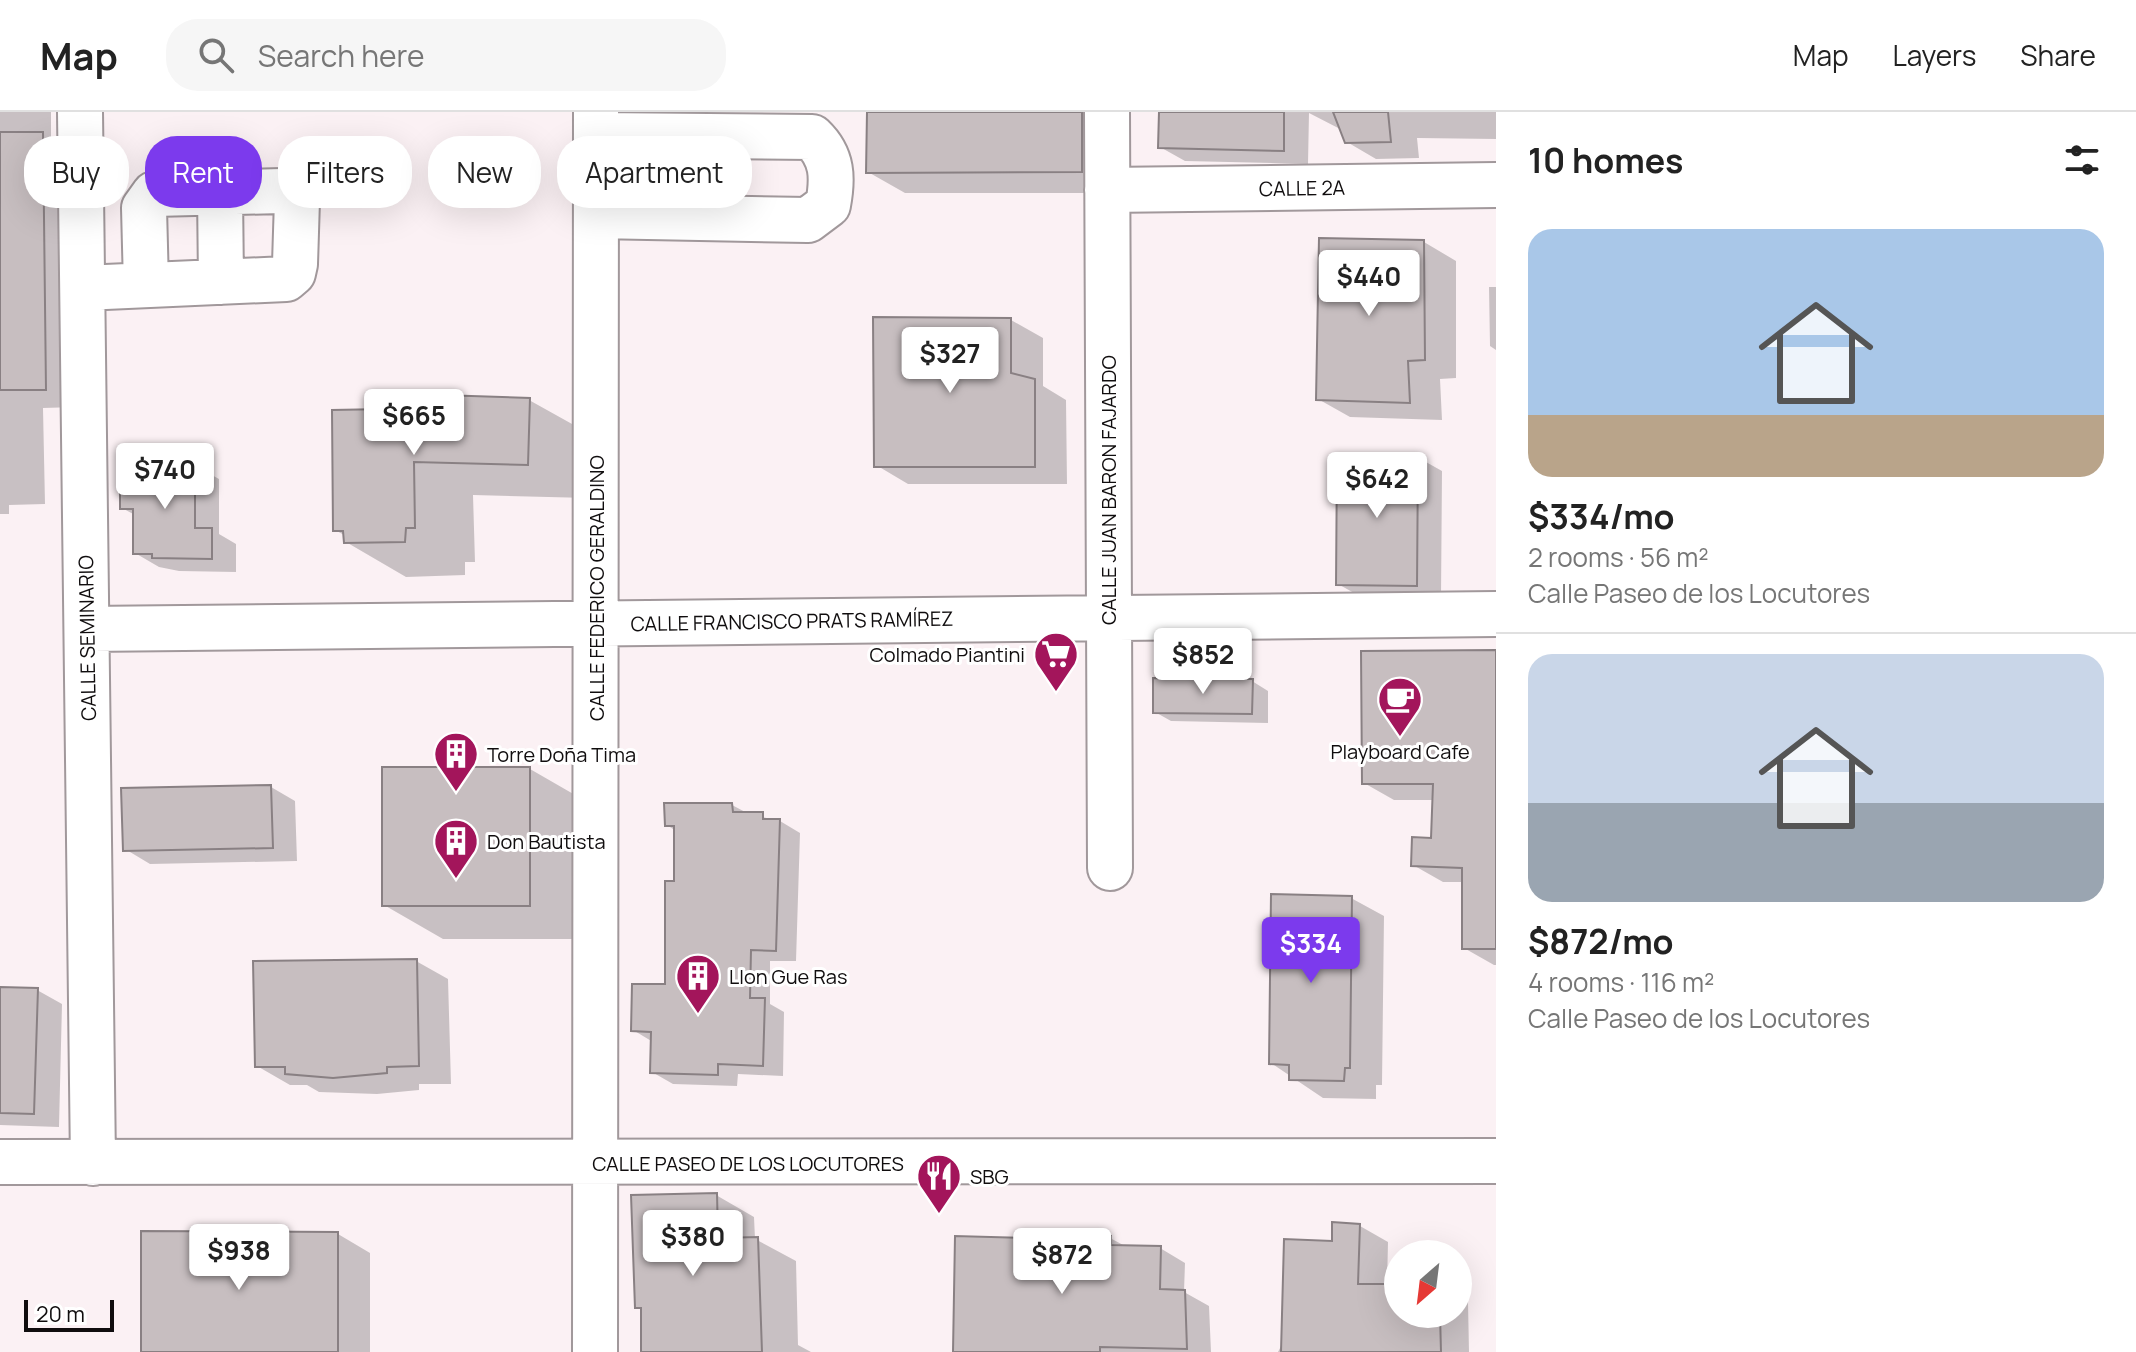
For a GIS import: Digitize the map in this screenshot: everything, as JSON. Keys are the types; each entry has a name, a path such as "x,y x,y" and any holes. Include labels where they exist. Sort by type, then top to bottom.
{"street":[{"name":"CALLE SEMINARIO","path":"80,112 93,1163"},
{"name":"CALLE JUAN BARON FAJARDO","path":"1107,112 1110,868"},
{"path":"596,124 812,137 825,150 832,179 828,205 808,220 596,216"},
{"name":"CALLE FEDERICO GERALDINO","path":"595,1352 596,124"},
{"name":"CALLE 2A","path":"1107,190 1496,185"},
{"path":"83,288 286,279 293,273 297,200 282,191 262,192"},
{"path":"145,205 146,285"},
{"path":"220,208 221,282"},
{"name":"CALLE FRANCISCO PRATS RAMÍREZ","path":"87,629 1496,614"},
{"name":"CALLE PASEO DE LOS LOCUTORES","path":"0,1162 1496,1161"}],"building":[{"path":"867,112 1082,112 1082,172 866,173"},
{"path":"1159,112 1284,112 1284,151 1158,148"},
{"path":"1333,112 1388,112 1391,142 1345,143"},
{"path":"0,132 43,132 43,136 24,136 24,208 44,208 46,390 0,390"},
{"path":"1319,238 1424,240 1425,360 1408,361 1410,403 1316,400"},
{"path":"873,317 1011,318 1011,373 1035,379 1035,467 874,467"},
{"path":"440,395 530,398 528,465 414,462 415,528 406,528 405,542 344,543 343,531 333,531 332,410 440,408"},
{"path":"1337,454 1418,455 1417,586 1336,585"},
{"path":"134,462 195,463 195,528 212,528 212,559 152,558 152,554 133,554 133,509 120,509 120,474 135,473"},
{"path":"1496,650 1496,949 1462,949 1462,868 1411,866 1412,837 1431,838 1433,784 1362,784 1361,651"},
{"path":"1153,678 1253,679 1252,714 1153,713"},
{"path":"382,767 530,767 530,906 382,906"},
{"path":"271,785 273,848 123,851 121,788"},
{"path":"664,803 732,803 733,812 763,812 763,819 780,819 776,951 751,950 750,998 765,998 763,1066 718,1064 718,1075 650,1073 651,1032 631,1031 632,984 665,984 665,881 674,881 674,826 665,826"},
{"path":"1271,894 1352,896 1350,1068 1345,1068 1344,1081 1289,1080 1289,1065 1269,1064"},
{"path":"417,959 419,1066 387,1067 387,1073 333,1078 285,1074 285,1067 255,1067 253,961"},
{"path":"0,987 38,988 34,1114 0,1113"},
{"path":"717,1193 718,1238 758,1237 762,1352 641,1352 641,1308 635,1308 631,1195"},
{"path":"1332,1222 1360,1224 1358,1284 1384,1284 1384,1328 1440,1328 1441,1352 1281,1352 1284,1239 1332,1241"},
{"path":"141,1231 338,1232 338,1352 141,1352"},
{"path":"1029,1235 1111,1236 1111,1245 1161,1246 1160,1289 1185,1290 1187,1349 1100,1347 1100,1352 953,1352 955,1236 1029,1238"}],"place":[{"name":"Colmado Piantini","path":"1056,693"},
{"name":"Playboard Cafe","path":"1400,738"},
{"name":"Torre Doña Tima","path":"456,793"},
{"name":"Don Bautista","path":"456,880"},
{"name":"Llon Gue Ras","path":"698,1015"},
{"name":"SBG","path":"939,1215"}]}
